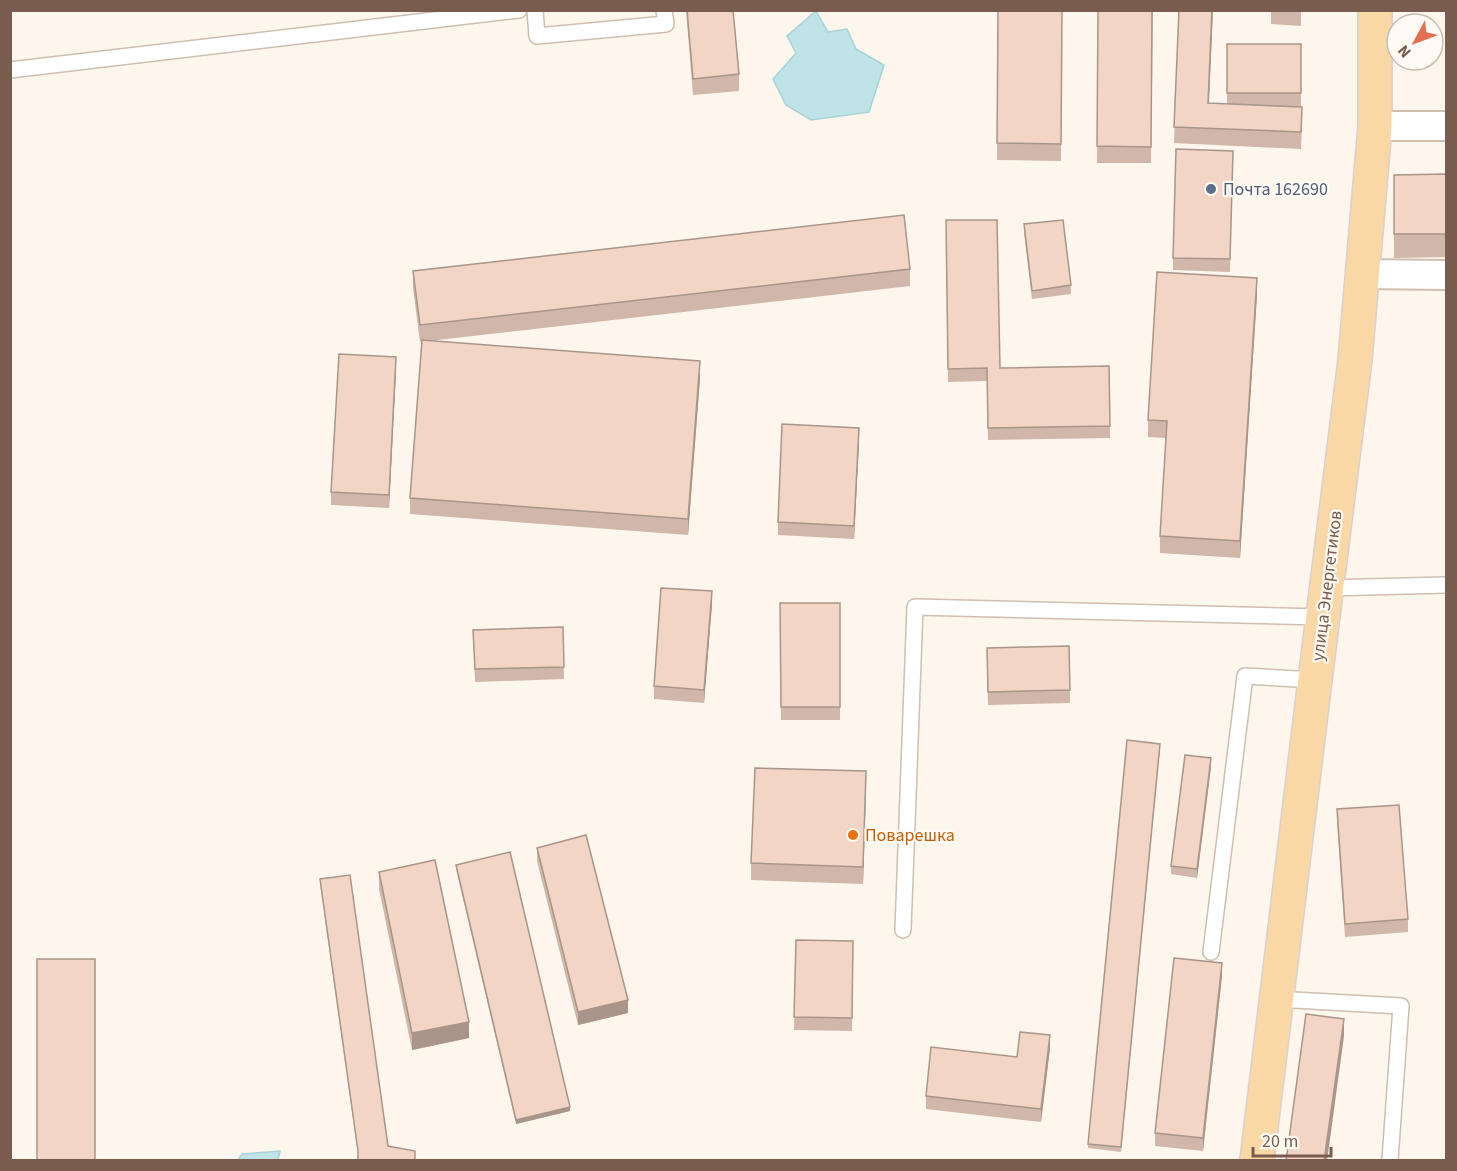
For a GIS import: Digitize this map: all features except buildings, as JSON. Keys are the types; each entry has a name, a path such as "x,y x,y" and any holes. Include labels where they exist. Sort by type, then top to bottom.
{"main road":[{"name":"улица Энергетиков","path":"1257,1161 1355,360 1375,126 1375,10"}],"street":[{"path":"1375,126 1446,126"},
{"path":"1363,274 1446,275"}],"lane":[{"path":"10,70 519,10"},
{"path":"535,10 537,36 666,24 664,10"},
{"path":"903,930 915,607 1324,603 1446,585"},
{"path":"1211,952 1245,676 1315,680"},
{"path":"1276,999 1401,1006 1390,1161"}],"water":[{"path":"816,11 828,32 847,29 856,49 884,65 869,112 811,120 786,105 773,79 796,53 787,36"},
{"path":"280,1151 278,1160 238,1160 242,1154"}],"place":[{"name":"Почта 162690","path":"1211,189"},
{"name":"Поварешка","path":"853,835"}]}
